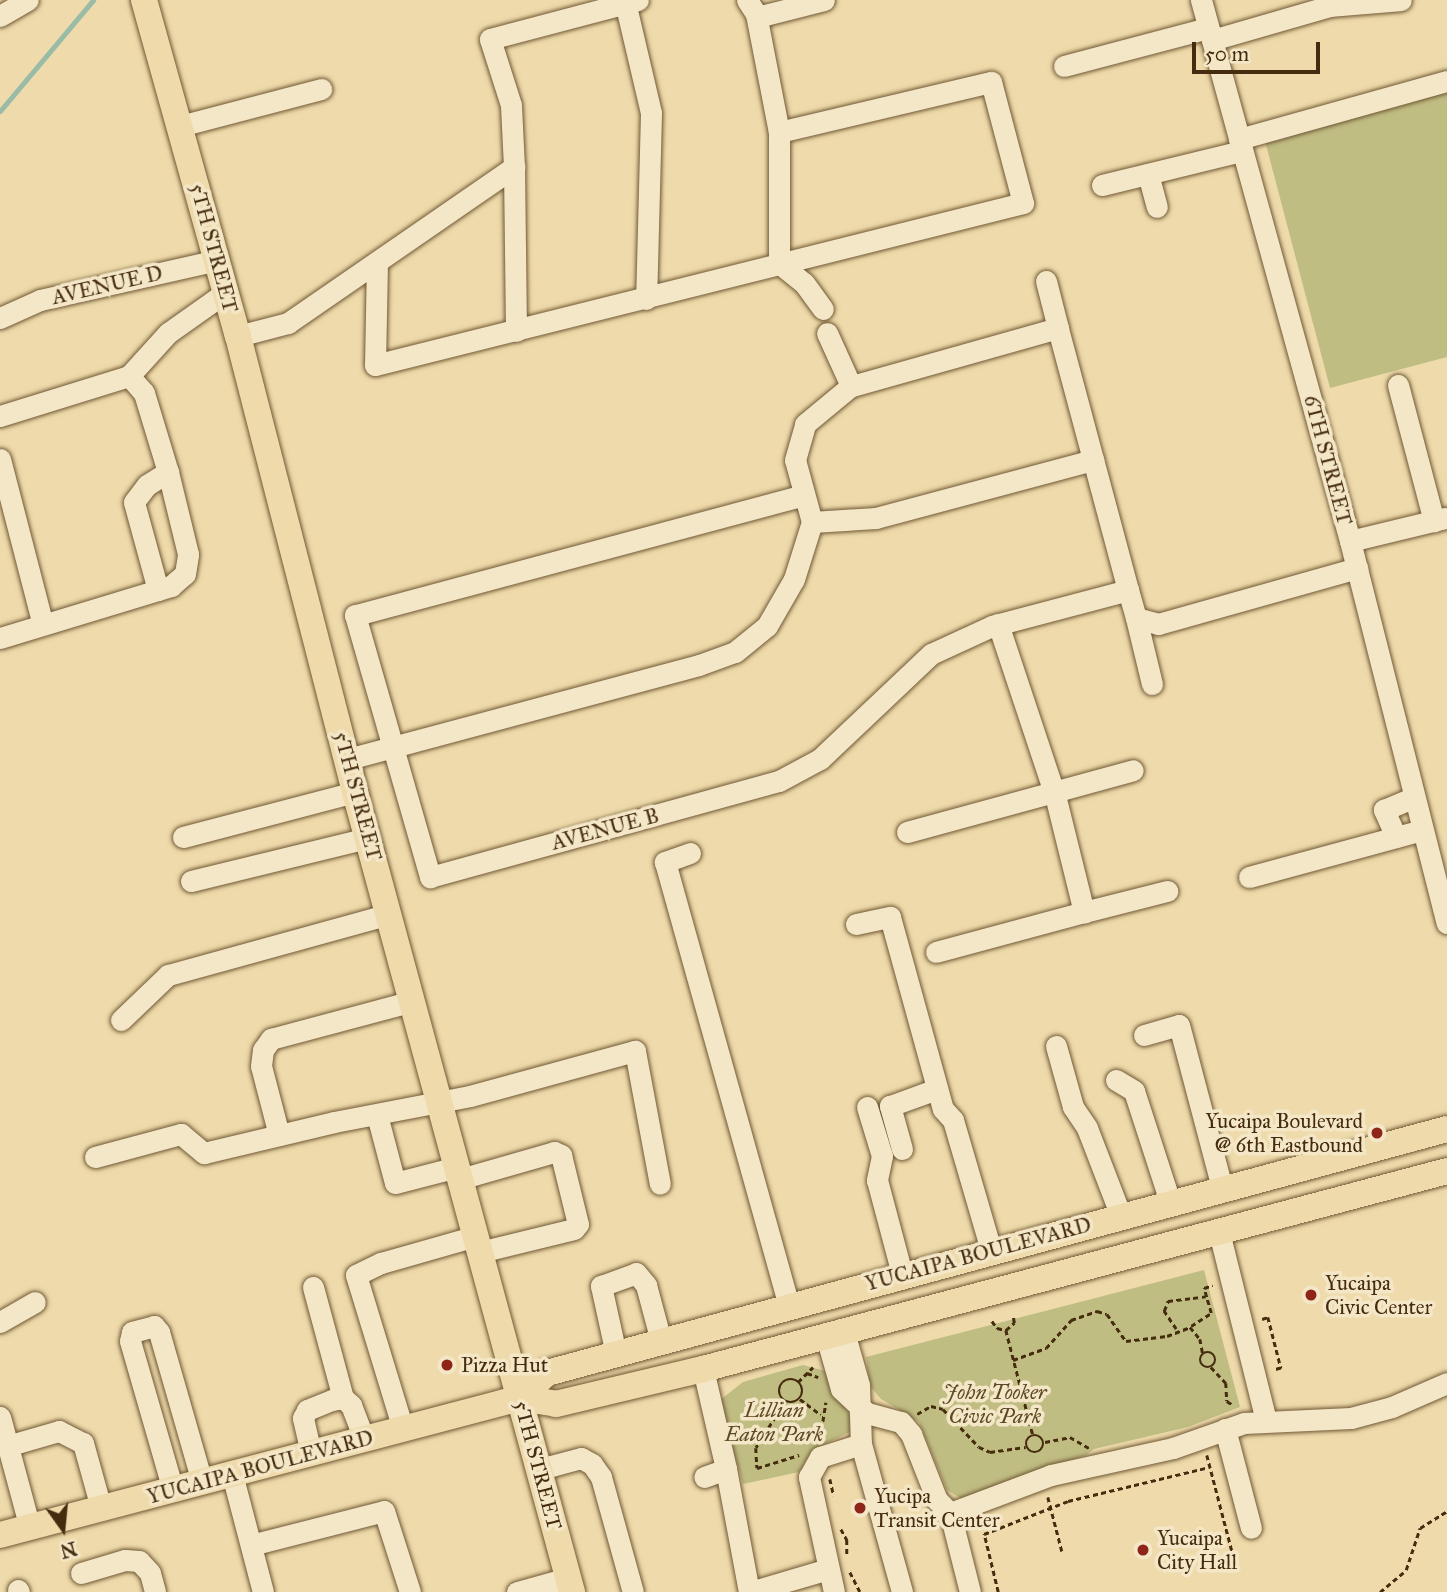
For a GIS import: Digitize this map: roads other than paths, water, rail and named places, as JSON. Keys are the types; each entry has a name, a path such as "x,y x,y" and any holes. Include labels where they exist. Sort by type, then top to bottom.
{"main road":[{"name":"5TH STREET","path":"144,0 218,260 355,792 570,1585"},
{"name":"YUCAIPA BOULEVARD","path":"520,1398 547,1373 902,1274 1447,1129"},
{"name":"YUCAIPA BOULEVARD","path":"1,1532 30,1528 520,1398 556,1404 703,1369 1447,1171"}],"street":[{"path":"0,16 28,0"},
{"path":"782,266 779,132 752,8 824,0"},
{"name":"6TH STREET","path":"1201,0 1350,541 1447,923"},
{"path":"1064,66 1330,6 1401,0"},
{"path":"516,331 511,105 491,39 632,1 651,113 646,299"},
{"path":"1102,186 1447,81"},
{"path":"377,262 375,365 1023,204 991,82 779,132"},
{"path":"180,126 321,89"},
{"path":"238,336 288,323 514,167"},
{"path":"1148,174 1157,207"},
{"name":"AVENUE D","path":"0,318 40,300 218,260"},
{"path":"782,266 804,283 823,309"},
{"path":"1046,281 1152,684"},
{"path":"0,416 129,376 168,333 226,292"},
{"path":"348,759 734,652 767,626 794,579 811,522 795,460 805,424 850,386 1058,328"},
{"path":"827,333 850,386"},
{"path":"0,638 158,590 185,574 188,554 168,472 144,393 129,376"},
{"path":"1350,541 1441,519 1398,384"},
{"path":"0,459 43,625"},
{"path":"811,522 876,518 1093,460"},
{"path":"158,590 134,502 147,485 168,472"},
{"path":"391,749 355,615 804,495"},
{"path":"1136,618 1158,624 1357,568"},
{"name":"AVENUE B","path":"391,749 430,877 779,781 820,759 931,654 998,624 1128,590"},
{"path":"998,624 1054,790 1084,912"},
{"path":"907,832 1133,770"},
{"path":"183,837 355,792"},
{"path":"1396,837 1384,810 1414,797"},
{"path":"1249,877 1422,830"},
{"path":"191,881 368,838"},
{"path":"690,853 665,862 789,1305"},
{"path":"936,952 1167,891"},
{"path":"121,1020 168,975 390,914"},
{"path":"856,924 890,917 943,1110 953,1120 991,1250"},
{"path":"279,1135 261,1066 271,1039 413,1000"},
{"path":"1144,1035 1179,1025 1222,1188"},
{"path":"1056,1046 1073,1107 1087,1128 1121,1216"},
{"path":"95,1157 181,1134 205,1153 440,1102 635,1051 660,1184"},
{"path":"1116,1080 1133,1091 1170,1202"},
{"path":"902,1149 890,1106 897,1100 937,1089"},
{"path":"867,1107 882,1156 877,1180 902,1274"},
{"path":"377,1115 395,1183 459,1173 554,1152 561,1155 578,1224 574,1229 380,1263 356,1275 402,1429"},
{"path":"1219,1232 1266,1421"},
{"path":"616,1354 601,1286 636,1273 646,1285 662,1341"},
{"path":"313,1287 343,1398 351,1405 365,1439"},
{"path":"0,1322 35,1302"},
{"path":"173,1490 130,1341 132,1332 154,1326 159,1332 202,1482"},
{"path":"835,1334 859,1385 861,1444 902,1592"},
{"path":"703,1369 726,1469 749,1592 796,1586 828,1569"},
{"path":"950,1513 1051,1475 1173,1448 1225,1429 1266,1421 1361,1416 1447,1382"},
{"path":"311,1453 303,1418 307,1410 343,1398"},
{"path":"858,1407 907,1426 937,1500 950,1513 970,1592"},
{"path":"0,1417 30,1528"},
{"path":"1225,1429 1251,1528"},
{"path":"7,1446 59,1431 83,1443 101,1508"},
{"path":"834,1592 809,1477 820,1457 861,1444"},
{"path":"540,1469 581,1458 592,1464 601,1477 633,1592"},
{"path":"704,1477 726,1469"},
{"path":"232,1474 263,1592"},
{"path":"251,1545 384,1511 410,1592"},
{"path":"81,1573 125,1560 139,1561 150,1573 155,1592"},
{"path":"517,1592 570,1585"}],"waterway":[{"path":"0,111 93,0"}],"place":[{"name":"Yucaipa Boulevard @ 6th Eastbound","path":"1377,1133"},
{"name":"Yucaipa Civic Center","path":"1311,1295"},
{"name":"Pizza Hut","path":"447,1365"},
{"name":"Yucipa Transit Center","path":"860,1508"},
{"name":"Yucaipa City Hall","path":"1143,1550"}],"park label":[{"name":"John Tooker Civic Park","path":"995,1404"},
{"name":"Lillian Eaton Park","path":"774,1422"}]}
